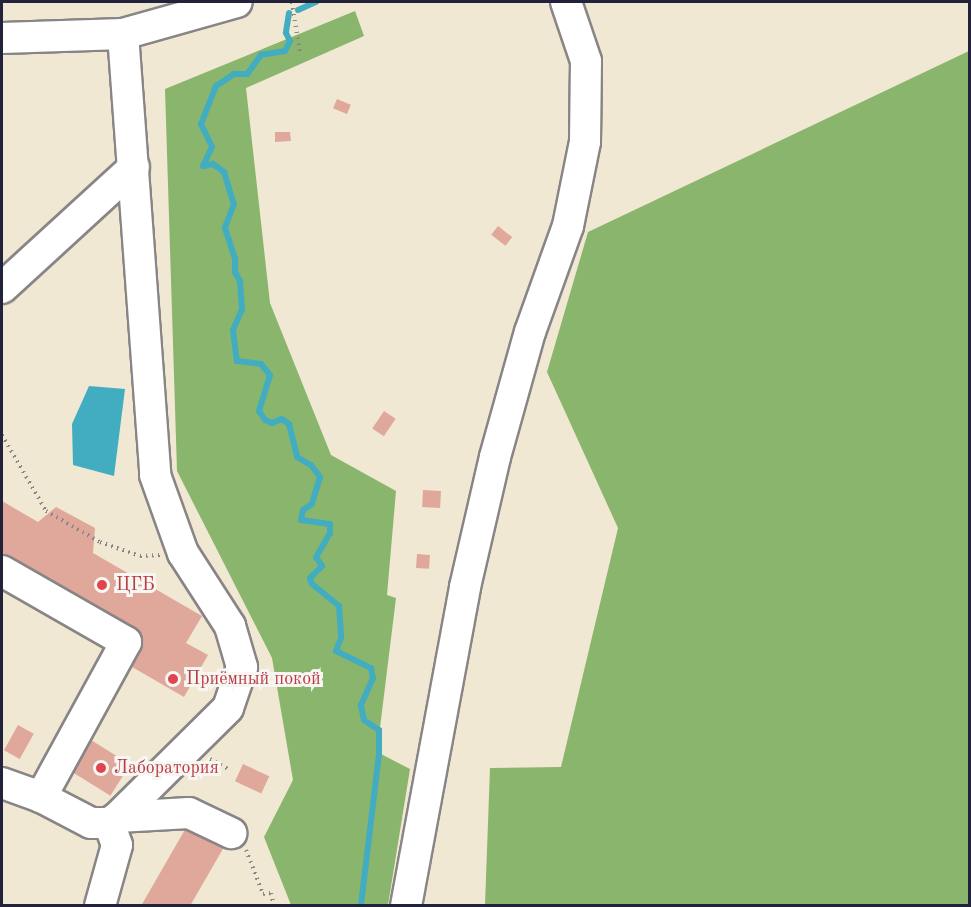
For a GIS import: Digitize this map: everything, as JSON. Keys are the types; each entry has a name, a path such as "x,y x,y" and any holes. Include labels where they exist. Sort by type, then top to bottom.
{"street":[{"path":"2,38 123,34 237,2"},
{"path":"406,906 465,587 495,457 530,332 568,226 585,142 586,61 566,2"},
{"path":"114,820 228,708 242,666 230,626 183,553 155,475 123,34"},
{"path":"2,288 134,167"},
{"path":"2,571 126,642 41,797"},
{"path":"2,783 41,797 91,823 189,813 231,833"},
{"path":"100,906 117,845 114,820"}],"path":[{"path":"292,2 300,55"},
{"path":"2,435 46,511 100,542 140,556 183,553"},
{"path":"231,833 246,849 263,894 271,893 274,906"}],"green space":[{"path":"355,11 364,36 246,88 270,303 331,455 396,491 387,595 396,598 377,752 410,769 388,905 291,905 264,837 293,780 272,658 177,471 165,89"},
{"path":"969,51 969,905 485,905 490,768 561,767 618,528 547,372 588,232"}],"water":[{"path":"89,386 125,389 114,476 73,465 72,424"}],"building":[{"path":"337,99 351,105 347,114 333,108"},
{"path":"275,132 290,132 291,141 275,142"},
{"path":"498,226 512,237 505,246 491,235"},
{"path":"384,411 396,419 384,436 372,428"},
{"path":"423,490 441,491 440,508 422,507"},
{"name":"ЦГБ","path":"2,501 38,522 56,507 95,528 93,553 202,616 186,643 208,655 184,697 120,660 137,631 2,553"},
{"path":"417,554 430,555 429,569 416,568"},
{"path":"18,725 34,734 20,759 4,750"},
{"name":"Лаборатория","path":"91,740 130,764 110,796 71,771"},
{"path":"243,764 269,776 261,793 235,781"},
{"path":"187,826 224,847 190,906 141,906"}],"waterway":[{"path":"298,10 316,2"},
{"path":"289,13 286,33 290,41 285,51 261,55 247,74 234,74 216,86 201,124 212,147 203,166 213,164 224,172 234,204 225,228 235,258 235,272 240,281 242,309 233,330 237,361 261,364 270,375 259,411 265,420 272,423 282,419 289,424 297,457 311,465 320,477 312,504 303,510 301,520 330,524 330,533 316,557 322,566 310,578 312,584 339,606 341,638 336,651 371,668 373,678 361,705 364,720 379,730 379,754 361,906"}],"place":[{"name":"ЦГБ","path":"102,585"},
{"name":"Приёмный покой","path":"173,679"},
{"name":"Лаборатория","path":"101,768"}]}
